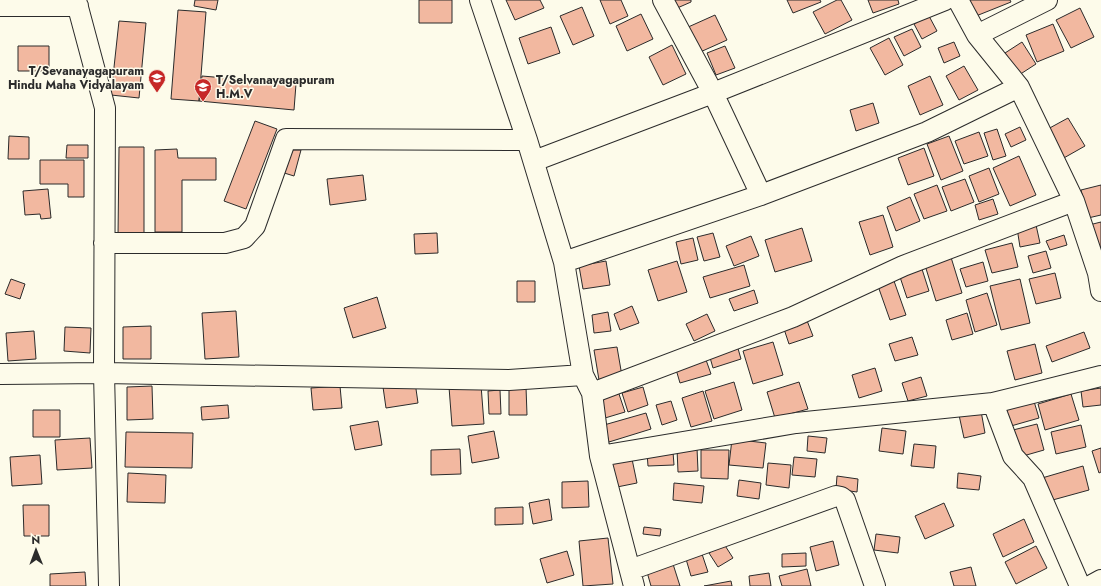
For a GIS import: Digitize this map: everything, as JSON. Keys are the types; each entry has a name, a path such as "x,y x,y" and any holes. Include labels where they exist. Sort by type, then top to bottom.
{"street":[{"path":"480,0 534,161 564,262 583,375 592,393 600,456 632,578 836,496 845,500 868,584"},
{"path":"663,0 713,93 761,195"},
{"path":"534,161 713,93 945,0"},
{"path":"958,0 977,35 1019,87 1074,201 1098,273 1101,291"},
{"path":"977,35 1047,0"},
{"path":"0,6 77,3 105,108 104,373 109,586"},
{"path":"564,262 761,195 926,132 1019,87"},
{"path":"104,244 225,243 244,238 255,226 286,139 527,140"},
{"path":"592,393 793,317 903,266 1074,201"},
{"path":"0,374 104,373 509,380 583,375"},
{"path":"600,456 796,422 993,403 1101,376"},
{"path":"993,403 1013,456 1033,478 1080,586"},
{"path":"1090,586 1101,580"}],"building":[{"path":"195,0 218,0 216,10 194,6"},
{"path":"419,0 452,0 452,23 419,23"},
{"path":"506,0 540,0 544,8 515,20"},
{"path":"600,0 621,0 628,16 610,24"},
{"path":"670,0 691,0 691,2 675,9"},
{"path":"787,0 820,0 821,2 793,13"},
{"path":"837,0 841,0 852,20 825,34 813,12"},
{"path":"868,0 898,0 899,4 873,13"},
{"path":"969,0 1010,0 1011,2 976,16"},
{"path":"582,7 594,36 573,45 560,16"},
{"path":"1080,8 1094,37 1071,48 1056,20"},
{"path":"178,10 206,12 199,101 171,99"},
{"path":"641,14 653,39 627,51 616,26"},
{"path":"715,15 727,40 698,53 686,28"},
{"path":"929,16 937,31 922,39 914,24"},
{"path":"119,21 146,23 139,98 111,95"},
{"path":"1053,24 1064,51 1037,62 1026,35"},
{"path":"551,27 560,53 528,64 519,38"},
{"path":"912,29 921,47 904,56 894,37"},
{"path":"889,38 903,65 885,75 870,48"},
{"path":"954,42 960,56 944,63 938,48"},
{"path":"1022,42 1036,64 1019,75 1005,53"},
{"path":"672,45 686,74 663,85 649,57"},
{"path":"18,46 49,46 49,71 18,71"},
{"path":"725,46 735,68 716,75 707,53"},
{"path":"964,66 978,90 959,100 946,76"},
{"path":"202,76 296,84 294,110 199,101"},
{"path":"930,76 943,105 920,115 908,86"},
{"path":"873,103 879,123 856,131 850,110"},
{"path":"1068,118 1085,146 1062,159 1046,130"},
{"path":"255,121 277,129 246,209 224,201"},
{"path":"1020,127 1026,140 1011,147 1005,134"},
{"path":"997,129 1006,156 993,160 984,133"},
{"path":"979,132 988,156 964,164 955,141"},
{"path":"9,136 29,137 29,159 8,159"},
{"path":"949,136 963,171 941,180 927,144"},
{"path":"67,145 88,145 88,158 66,158"},
{"path":"119,147 144,147 144,237 118,237"},
{"path":"924,148 934,176 908,185 898,158"},
{"path":"177,149 178,158 216,158 216,180 182,180 182,232 155,232 155,150"},
{"path":"287,150 301,150 294,176 281,172"},
{"path":"1019,156 1036,195 1010,206 993,168"},
{"path":"40,160 84,160 84,197 68,197 68,184 40,184"},
{"path":"989,168 999,194 979,202 969,176"},
{"path":"363,175 366,200 330,205 327,179"},
{"path":"965,179 974,202 951,211 942,187"},
{"path":"937,185 947,211 924,219 914,194"},
{"path":"1101,185 1101,215 1088,218 1081,190"},
{"path":"48,189 51,218 41,219 40,214 25,215 23,191"},
{"path":"910,197 920,221 896,231 887,207"},
{"path":"993,199 998,214 979,220 975,205"},
{"path":"883,215 893,247 870,255 859,222"},
{"path":"1101,222 1101,247 1091,250 1085,226"},
{"path":"1036,225 1040,243 1020,247 1017,228"},
{"path":"802,228 812,261 775,272 765,240"},
{"path":"437,233 438,253 415,254 414,234"},
{"path":"713,233 720,257 704,261 697,237"},
{"path":"1064,235 1067,245 1050,250 1046,241"},
{"path":"751,236 759,256 734,266 726,246"},
{"path":"693,238 698,260 681,264 676,242"},
{"path":"1012,243 1018,267 992,273 985,250"},
{"path":"1046,251 1051,268 1033,273 1028,256"},
{"path":"950,254 962,293 936,301 924,262"},
{"path":"606,261 610,285 583,289 579,266"},
{"path":"677,261 687,292 658,301 648,270"},
{"path":"983,262 988,281 966,287 960,269"},
{"path":"744,265 750,286 710,298 703,277"},
{"path":"921,266 929,291 907,298 899,274"},
{"path":"1055,273 1061,298 1036,304 1029,279"},
{"path":"11,279 25,284 20,299 5,294"},
{"path":"1020,279 1030,323 1001,330 990,286"},
{"path":"517,281 535,281 535,302 517,302"},
{"path":"894,281 906,315 890,320 878,286"},
{"path":"754,290 758,303 734,311 729,299"},
{"path":"987,293 997,325 975,332 966,300"},
{"path":"377,297 386,328 353,338 344,308"},
{"path":"632,306 639,323 620,330 614,314"},
{"path":"236,311 239,357 205,359 202,313"},
{"path":"608,312 611,331 594,333 592,315"},
{"path":"967,313 973,334 952,340 946,320"},
{"path":"707,314 715,331 694,341 686,324"},
{"path":"806,318 813,336 789,344 783,326"},
{"path":"151,326 151,359 123,359 123,327"},
{"path":"65,327 91,328 90,353 64,351"},
{"path":"34,331 36,359 8,361 6,333"},
{"path":"1084,332 1090,348 1052,362 1046,346"},
{"path":"912,337 918,355 895,361 889,344"},
{"path":"773,342 783,375 753,384 743,351"},
{"path":"1035,344 1042,373 1015,380 1007,351"},
{"path":"737,345 741,359 713,368 709,354"},
{"path":"617,347 622,376 599,380 594,350"},
{"path":"705,357 711,374 680,383 675,366"},
{"path":"875,368 882,391 859,398 852,375"},
{"path":"921,377 927,396 908,401 902,383"},
{"path":"415,382 418,403 386,408 383,387"},
{"path":"734,382 742,410 714,419 705,391"},
{"path":"799,382 808,409 775,418 767,392"},
{"path":"481,385 484,424 452,426 449,387"},
{"path":"152,386 153,419 127,420 127,387"},
{"path":"340,386 342,408 313,410 311,388"},
{"path":"509,387 526,387 527,415 509,415"},
{"path":"643,387 648,405 628,412 622,393"},
{"path":"1101,388 1101,405 1083,407 1081,391"},
{"path":"500,390 501,414 489,414 488,391"},
{"path":"618,391 625,412 605,418 598,397"},
{"path":"703,391 712,421 691,427 682,398"},
{"path":"1071,394 1079,420 1045,430 1038,404"},
{"path":"1033,398 1039,418 1004,428 998,408"},
{"path":"671,401 677,420 662,425 656,405"},
{"path":"228,405 229,418 202,420 201,407"},
{"path":"33,410 60,410 60,437 33,437"},
{"path":"981,411 985,433 964,438 959,415"},
{"path":"646,413 651,429 609,442 604,425"},
{"path":"378,421 382,445 355,450 350,426"},
{"path":"1037,424 1044,450 1016,458 1009,431"},
{"path":"1081,425 1086,447 1056,454 1051,432"},
{"path":"882,428 906,431 903,454 879,451"},
{"path":"494,431 499,458 472,463 468,436"},
{"path":"126,432 193,433 192,468 125,467"},
{"path":"808,436 827,438 825,453 807,451"},
{"path":"90,438 92,468 57,470 55,440"},
{"path":"732,439 766,443 763,468 729,465"},
{"path":"914,444 936,446 934,468 911,466"},
{"path":"697,448 698,471 678,472 677,449"},
{"path":"1101,448 1101,472 1099,473 1092,451"},
{"path":"460,449 461,474 431,475 431,450"},
{"path":"701,450 729,450 728,479 701,478"},
{"path":"673,452 674,465 648,466 647,453"},
{"path":"40,455 42,484 12,486 10,457"},
{"path":"794,457 817,459 815,477 792,475"},
{"path":"632,459 637,483 612,488 607,464"},
{"path":"768,463 791,465 789,488 766,485"},
{"path":"1083,466 1089,490 1049,501 1042,478"},
{"path":"128,473 166,475 165,503 127,502"},
{"path":"958,473 981,476 979,490 957,488"},
{"path":"837,476 858,479 857,492 836,489"},
{"path":"739,480 761,483 759,499 737,496"},
{"path":"588,481 589,507 562,508 562,482"},
{"path":"674,483 704,486 702,503 673,500"},
{"path":"549,499 552,520 533,524 529,503"},
{"path":"944,503 954,526 925,539 915,516"},
{"path":"23,505 49,505 49,536 24,536"},
{"path":"523,507 523,524 495,525 495,508"},
{"path":"1024,519 1034,542 1003,557 993,534"},
{"path":"644,527 661,529 660,536 643,534"},
{"path":"876,534 900,537 898,553 874,550"},
{"path":"608,538 613,584 583,586 579,541"},
{"path":"833,541 839,565 816,571 810,547"},
{"path":"724,544 733,558 718,567 709,553"},
{"path":"1036,546 1047,568 1016,584 1005,562"},
{"path":"567,551 574,575 547,583 540,559"},
{"path":"806,553 806,566 782,567 782,554"},
{"path":"702,554 708,572 691,576 686,559"},
{"path":"673,564 680,586 651,586 647,572"},
{"path":"971,567 976,586 954,586 950,572"},
{"path":"807,569 811,586 782,586 779,576"},
{"path":"85,572 86,586 50,586 50,574"},
{"path":"769,573 771,586 750,586 749,576"},
{"path":"731,581 732,586 704,586"}],"place":[{"name":"T/Sevanayagapuram Hindu Maha Vidyalayam","path":"157,93"},
{"name":"T/Selvanayagapuram H.M.V","path":"203,102"}]}
